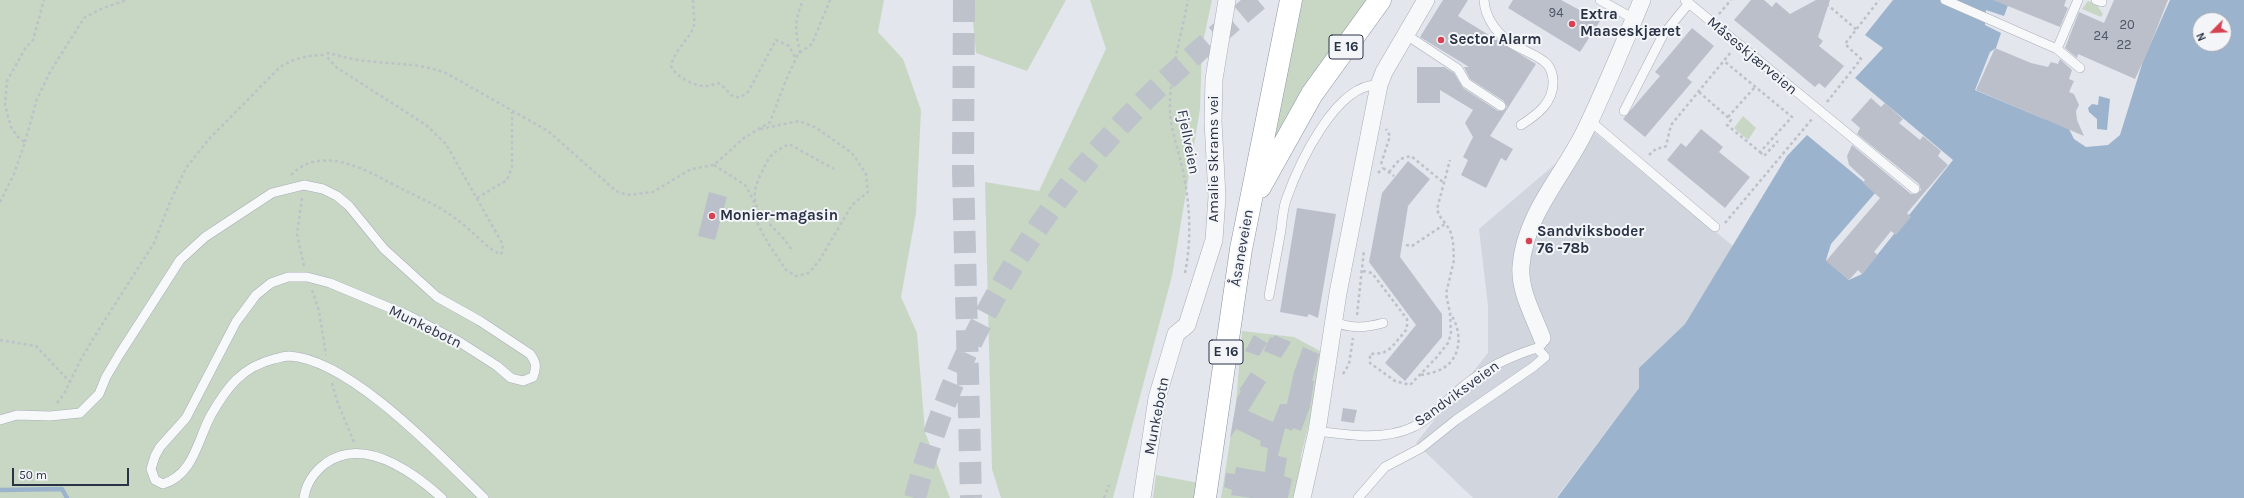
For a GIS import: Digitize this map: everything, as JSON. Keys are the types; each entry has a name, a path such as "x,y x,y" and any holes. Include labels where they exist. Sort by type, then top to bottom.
{"highway":[{"name":"Åsaneveien","path":"1205,498 1249,207 1291,0"},
{"name":"E 16","path":"1249,207 1281,147 1312,94 1380,0"}],"street":[{"name":"Amalie Skrams vei","path":"1176,334 1187,325 1214,240 1217,197 1213,121 1214,79 1227,0"},
{"path":"1302,498 1317,431 1333,321 1379,85 1405,34 1426,0"},
{"path":"1540,343 1522,284 1522,256 1538,210 1581,138 1642,0"},
{"name":"Munkebotn","path":"1142,498 1157,398 1176,334"}],"lane":[{"path":"1484,0 1488,18 1497,31 1515,46 1543,60 1549,66 1553,77 1553,91 1546,104 1533,118 1521,125"},
{"path":"1600,0 1634,19"},
{"path":"1945,0 2057,49 2080,68"},
{"path":"2057,49 2078,0"},
{"path":"1624,111 1663,35 1687,1"},
{"name":"Måseskjærveien","path":"1687,1 1818,111 1915,189"},
{"path":"1405,34 1458,69 1466,83 1502,106"},
{"path":"1269,296 1286,201 1309,148 1337,107 1366,85 1379,85"},
{"path":"1589,120 1715,227"},
{"name":"Munkebotn","path":"0,420 18,415 50,416 80,413 91,404 99,394 106,377 119,355 180,260 205,237 255,203 279,191 304,185 323,189 337,196 349,206 384,249 437,297 480,321 530,354 535,362 536,370 533,377 523,381 511,378 492,363 437,330 330,283 307,276 288,277 271,283 256,295 236,322 186,418 155,456 151,469 155,480 163,484 174,481 186,469 211,416 240,375 259,363 287,356 311,359 339,372 426,441 484,498"},
{"path":"1333,321 1343,325 1358,327 1383,323"},
{"path":"1358,498 1385,467 1421,448 1456,420 1533,367 1545,357 1540,343"},
{"name":"Sandviksveien","path":"1317,431 1348,435 1373,435 1414,427 1483,372 1501,361 1540,343"},
{"path":"304,498 310,478 323,465 336,456 358,454 383,458 412,474 442,498"}],"path":[{"path":"25,142 17,136 11,127 5,106 7,81 26,47 33,40 44,0"},
{"path":"0,202 14,174 37,99 50,72 84,18 103,8 127,0"},
{"path":"693,0 694,25 690,34 673,56 671,66 675,74 700,86 718,83 724,86 730,94 736,97 743,96 748,92 776,40 789,46 796,60"},
{"path":"800,53 795,28 796,18 803,0"},
{"path":"36,415 59,402 96,334 154,243 170,202 186,168 208,139 280,67 292,60 308,55 328,53 369,62 402,62 428,67 446,73 548,131 604,182 622,194 634,195 653,192 691,169 714,165 744,138 770,122 786,80 800,53 812,44 830,0"},
{"name":"Fjellveien","path":"1184,277 1189,249 1189,209 1183,168 1169,109 1188,0"},
{"path":"1712,22 1731,0"},
{"path":"1822,0 1856,30"},
{"path":"1648,155 1657,148 1663,148 1666,146 1672,126 1732,52"},
{"path":"279,191 294,172 310,164 329,161 357,166 433,203 501,254 503,250 502,243 478,198 446,144 435,132 404,110 336,67 326,54"},
{"path":"1724,61 1792,117 1760,152"},
{"path":"1728,117 1755,87"},
{"path":"1699,92 1731,120 1727,125 1764,156 1778,141"},
{"path":"478,198 507,180 512,166 512,112"},
{"path":"759,130 799,121 816,127 852,153 866,174 868,192 852,205 820,262 809,273 796,276 786,270 754,215 755,185 772,153 789,144 834,169"},
{"path":"1389,172 1400,159 1411,156 1444,183"},
{"path":"1363,272 1372,273 1407,319 1407,329 1391,348 1383,352 1370,354 1371,366 1404,384 1413,383 1448,343 1451,334 1450,313 1446,294 1454,260 1454,250 1451,234 1438,212 1450,160"},
{"path":"714,165 745,185 765,219 791,249"},
{"path":"1376,177 1383,168"},
{"path":"304,185 297,234 307,276 319,311 328,367 337,401 358,454"},
{"path":"1406,245 1412,246 1445,224"},
{"path":"1358,327 1357,315 1365,244"},
{"path":"1420,375 1442,369 1456,352 1459,332 1457,324 1450,313"},
{"path":"0,340 36,346 70,382"},
{"path":"1104,498 1109,485"}],"shaded area":[{"path":"1582,122 1733,246 1685,324 1639,368 1639,388 1556,498 1473,498 1416,443 1488,353 1488,306 1479,229 1560,160"}],"green space":[{"path":"0,0 884,0 878,32 903,59 921,110 916,213 901,297 917,333 925,432 950,498 0,498"},
{"path":"971,0 1066,0 1027,71 976,53"},
{"path":"1090,0 1212,0 1202,47 1200,109 1172,276 1113,498 1001,498 992,469 985,182 1039,191 1106,49"},
{"path":"1300,0 1371,0 1277,139 1272,136"},
{"path":"2088,1 2096,4 2103,14 2101,17 2082,9"},
{"path":"1743,116 1756,128 1748,140 1734,128"},
{"path":"1242,331 1294,337 1322,352 1313,408 1301,455 1299,480 1295,498 1221,498 1236,403"},
{"path":"1156,475 1199,483 1197,498 1153,498"}],"water":[{"path":"1893,0 2010,0 2004,16 1986,10 1985,25 2001,33 1996,48 1990,52 1975,90 2042,118 2066,123 2074,139 2086,147 2108,145 2120,135 2143,61 2170,0 2244,0 2244,498 1557,498 1639,388 1639,368 1685,324 1787,156 1807,135 1876,192 1831,244 1826,260 1849,280 1862,274 1953,160 1855,78 1883,48 1865,35"},
{"path":"2099,96 2110,99 2107,130 2097,129 2097,119 2089,112 2088,108 2092,104 2098,105"}],"building":[{"path":"1443,0 1468,0 1458,16 1536,64 1490,136 1513,149 1506,161 1501,158 1486,188 1461,175 1468,160 1463,157 1473,137 1465,123 1473,110 1440,90 1440,103 1417,103 1417,67 1444,67 1454,73 1463,88 1498,111 1503,111 1507,107 1504,101 1470,79 1464,67 1469,67 1420,37"},
{"path":"1513,0 1561,0 1600,21 1580,52 1508,8"},
{"path":"1751,0 1764,0 1772,7 1776,2 1790,14 1816,0 1830,0 1818,37 1823,41 1819,46 1844,66 1825,88 1819,83 1815,87 1734,20"},
{"path":"1993,0 2066,0 2064,6 2068,8 2060,27"},
{"path":"2114,0 2168,0 2135,79 2078,54 2077,58 2065,48 2079,12 2104,23"},
{"path":"1692,28 1714,46 1687,78 1692,82 1645,137 1623,119 1660,76 1655,72"},
{"path":"1995,48 2031,63 2048,67 2051,62 2058,64 2060,59 2072,70 2069,79 2074,81 2069,92 2074,94 2079,105 2076,111 2077,120 2084,136 1976,90"},
{"path":"1871,98 1881,107 1885,103 1903,119 1899,123 1920,140 1923,136 1941,151 1938,156 1948,165 1907,213 1911,217 1896,235 1891,231 1874,252 1878,255 1862,274 1858,270 1849,280 1826,261 1880,198 1863,183 1865,180 1849,165 1847,156 1852,145 1911,194 1917,194 1921,190 1919,184 1857,134 1860,128 1851,120"},
{"path":"1701,129 1723,147 1719,152 1750,177 1725,208 1667,160 1681,143 1686,147"},
{"path":"1408,161 1430,179 1408,206 1400,257 1442,314 1442,337 1405,381 1385,363 1416,325 1369,262 1382,193"},
{"name":"Monier-magasin","path":"709,192 727,197 715,240 698,236"},
{"path":"1297,208 1336,214 1318,318 1309,314 1307,317 1280,312"},
{"path":"1254,335 1267,343 1259,356 1245,351"},
{"path":"1274,335 1291,342 1281,358 1264,351 1270,337 1273,338"},
{"path":"1303,347 1319,354 1312,381 1314,381 1310,407 1301,431 1293,428 1292,431 1285,428 1278,456 1287,458 1284,476 1292,479 1288,498 1252,498 1231,495 1232,490 1224,487 1226,473 1235,474 1236,467 1265,472 1268,448 1260,446 1261,441 1236,429 1230,438 1237,398 1241,391 1239,390 1251,372 1266,382 1248,411 1273,422 1280,404 1287,404 1294,372"},
{"path":"1343,408 1357,410 1354,423 1341,421"}],"waterway":[{"path":"0,490 62,489 67,498"}],"tunnel":[{"path":"964,0 963,170 971,498"},
{"path":"915,498 931,443 951,389 974,337 1001,286 1031,238 1064,191 1101,147 1140,105 1183,64 1258,0"}],"place":[{"name":"Extra Maaseskjæret","path":"1572,24"},
{"name":"Sector Alarm","path":"1441,40"},
{"name":"Monier-magasin","path":"712,216"},
{"name":"Sandviksboder 76 -78b","path":"1529,241"}]}
